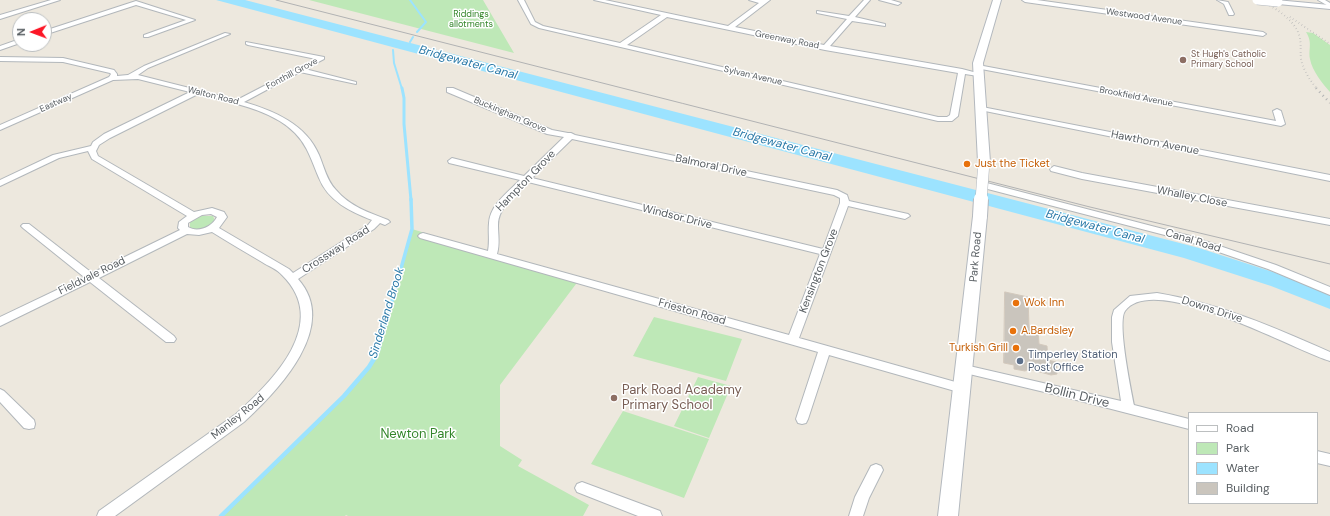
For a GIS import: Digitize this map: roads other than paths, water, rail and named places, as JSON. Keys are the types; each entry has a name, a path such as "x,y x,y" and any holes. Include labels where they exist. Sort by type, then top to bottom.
{"main road":[{"name":"Park Road","path":"948,516 965,369 983,185 984,162 978,71 987,29 997,0"},
{"path":"1257,0 1330,6"}],"street":[{"path":"0,17 57,0"},
{"name":"Sylvan Avenue","path":"521,0 533,23 537,26 941,119 951,118 954,116 962,71"},
{"name":"Greenway Road","path":"597,0 825,48 962,71 978,71"},
{"path":"752,0 765,1"},
{"path":"825,48 867,0"},
{"path":"882,0 898,3"},
{"name":"Westwood Avenue","path":"1024,0 1263,34"},
{"path":"1220,0 1226,3 1231,14"},
{"path":"1321,0 1330,6"},
{"path":"730,28 765,1"},
{"path":"52,31 136,3 192,20 146,36"},
{"path":"819,11 883,25"},
{"path":"621,46 666,15"},
{"path":"131,76 146,67 227,34"},
{"name":"Fonthill Grove","path":"238,102 322,58 248,43"},
{"path":"0,48 12,44"},
{"path":"0,59 49,59 69,61 112,71 114,74 112,78"},
{"path":"299,70 354,83"},
{"name":"Brookfield Avenue","path":"978,71 1281,124 1277,111"},
{"name":"Walton Road","path":"112,78 131,76 238,102 269,113 283,120 297,130 314,153 324,180 332,192 343,202 360,212 382,221"},
{"name":"Eastway","path":"0,128 112,78"},
{"name":"Buckingham Grove","path":"450,90 538,128 550,132 571,135"},
{"path":"193,216 95,157 93,154 93,148 100,140 196,92"},
{"name":"Hawthorn Avenue","path":"980,108 1330,178"},
{"name":"Hampton Grove","path":"491,255 495,248 493,224 495,213 502,203 571,135"},
{"name":"Balmoral Drive","path":"571,135 837,193 844,197 845,203"},
{"path":"0,183 57,155 74,150 93,148"},
{"name":"Windsor Drive","path":"452,161 827,254"},
{"name":"Whalley Close","path":"1054,170 1330,222"},
{"name":"Canal Road","path":"983,185 1187,238 1272,267 1330,291"},
{"path":"845,203 905,216"},
{"name":"Kensington Grove","path":"793,340 827,254 845,203"},
{"path":"212,211 221,214 221,221 212,228 200,232 185,231 183,228 184,222 193,216 212,211"},
{"name":"Crossway Road","path":"292,277 298,275 364,231 382,221"},
{"path":"26,226 170,339"},
{"name":"Manley Road","path":"104,516 260,402 289,366 298,349 307,323 304,296 292,277 212,228"},
{"name":"Fieldvale Road","path":"0,322 185,231"},
{"name":"Frieston Road","path":"423,236 962,388"},
{"name":"Downs Drive","path":"1128,409 1116,326 1117,314 1125,301 1135,298 1159,297 1191,301 1224,312 1330,357"},
{"path":"802,419 825,349"},
{"name":"Bollin Drive","path":"965,369 1061,391 1188,424"},
{"path":"0,394 29,424"},
{"path":"1318,457 1330,460"},
{"path":"856,516 862,497 876,470"},
{"path":"582,488 655,516"}],"water":[{"name":"Bridgewater Canal","path":"216,0 245,0 1199,248 1273,272 1330,294 1330,309 1271,286 1184,258"}],"waterway":[{"path":"410,0 426,22 417,32"},
{"path":"410,42 413,37"},
{"name":"Sinderland Brook","path":"393,50 394,63 402,89"},
{"name":"Sinderland Brook","path":"402,88 411,200"},
{"name":"Sinderland Brook","path":"381,340 412,229 411,199"},
{"name":"Sinderland Brook","path":"221,516 344,396 369,367 377,354 381,339"}],"tram line":[{"path":"276,0 1090,207 1330,264"}],"railway":[{"path":"1261,0 1282,13 1295,27 1300,39 1303,67 1317,89"},
{"path":"1290,17 1330,44"},
{"path":"1316,88 1330,103"}],"place":[{"name":"St Hugh's Catholic Primary School","path":"1183,60"},
{"name":"Just the Ticket","path":"967,164"},
{"name":"Wok Inn","path":"1016,303"},
{"name":"A.Bardsley","path":"1013,331"},
{"name":"Turkish Grill","path":"1016,348"},
{"name":"Timperley Station Post Office","path":"1020,361"},
{"name":"Park Road Academy Primary School","path":"614,398"}],"park label":[{"name":"Riddings allotments","path":"471,20"},
{"name":"Newton Park","path":"418,435"}]}
